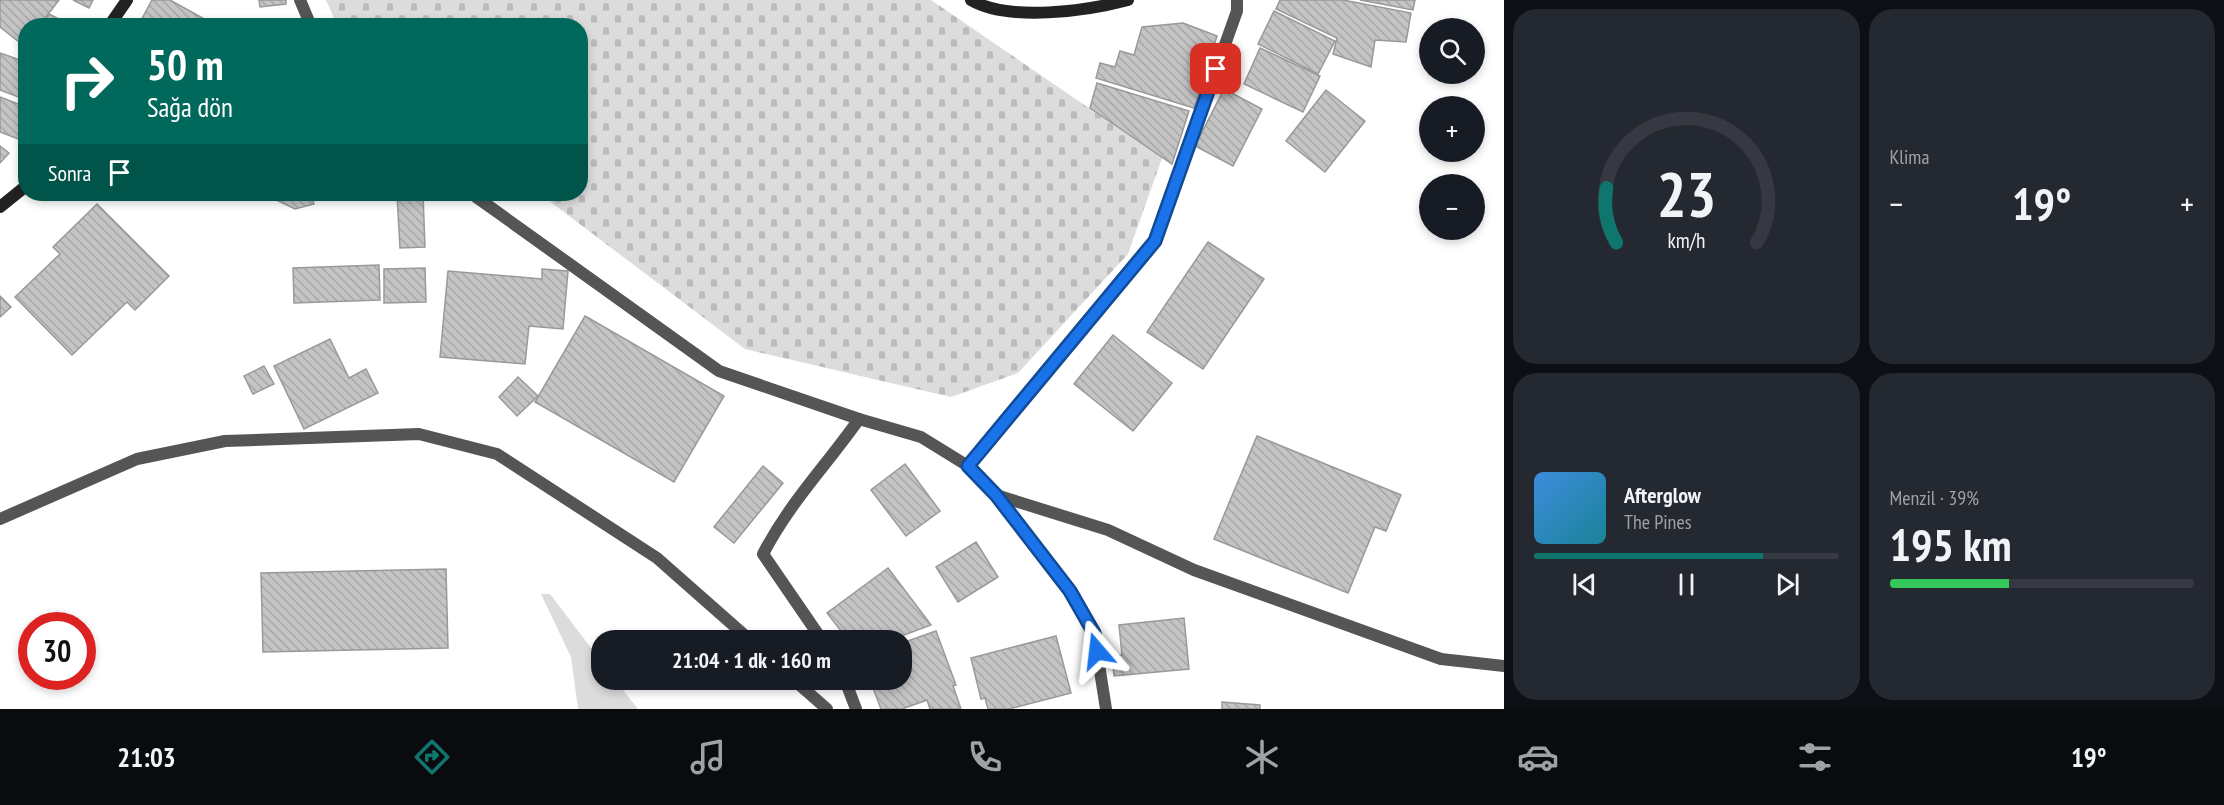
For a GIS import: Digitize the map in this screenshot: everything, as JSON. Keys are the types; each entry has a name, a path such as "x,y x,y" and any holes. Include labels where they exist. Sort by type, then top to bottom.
{"main road":[{"path":"115,18 127,0"},
{"path":"971,0 980,5 1034,14 1105,6 1128,0"},
{"path":"0,207 18,192"}],"street":[{"path":"300,0 308,18"},
{"path":"968,466 1155,241 1237,11 1237,0"},
{"path":"482,201 719,371 859,419 921,437 968,466 996,495 1070,591 1094,633 1106,709"},
{"path":"815,630 763,554 782,518 828,464 859,419"},
{"path":"0,519 137,459 225,441 419,434 497,454 657,558 739,630"},
{"path":"996,495 1108,530 1194,570 1441,659 1504,666"},
{"path":"805,690 827,709"},
{"path":"849,690 856,709"}],"green space":[{"path":"326,0 931,0 1162,158 1128,254 1018,373 951,397 745,349 549,201 588,201 588,18 334,18"},
{"path":"541,594 550,594 591,648 591,690 623,690 638,709 578,709 571,657"}],"building":[{"path":"0,0 59,0 45,18 18,18 18,41 0,27"},
{"path":"73,0 93,0 89,8"},
{"path":"152,0 170,0 203,18 142,18"},
{"path":"259,0 286,0 286,4 260,7"},
{"path":"1280,0 1343,0 1411,13 1406,42 1375,40 1371,67 1333,54 1337,38 1276,9"},
{"path":"1360,0 1415,0 1413,10"},
{"path":"1274,11 1335,41 1318,74 1258,44"},
{"path":"1183,23 1217,36 1194,108 1096,78 1100,63 1115,67 1120,51 1134,55 1142,27"},
{"path":"1260,48 1320,76 1303,112 1244,84"},
{"path":"0,53 18,59 18,97 0,90"},
{"path":"1097,83 1189,111 1172,164 1090,108"},
{"path":"1224,89 1262,109 1233,166 1195,146"},
{"path":"1326,90 1365,121 1325,172 1286,141"},
{"path":"0,97 18,104 18,139 0,132"},
{"path":"0,146 9,153 0,163"},
{"path":"278,201 313,201 314,204 295,209"},
{"path":"397,201 423,201 425,247 400,248"},
{"path":"97,204 169,276 135,310 127,302 72,355 15,297 60,254 53,247"},
{"path":"1208,242 1264,279 1203,369 1147,332"},
{"path":"379,265 380,300 294,303 293,268"},
{"path":"425,268 426,302 384,303 384,269"},
{"path":"542,269 568,271 563,329 529,326 525,364 440,357 448,271 542,279"},
{"path":"0,296 11,307 0,317"},
{"path":"585,316 724,396 674,482 535,402"},
{"path":"1113,335 1172,383 1133,431 1074,384"},
{"path":"330,339 349,378 366,369 378,393 304,429 274,366"},
{"path":"264,366 274,384 253,394 244,376"},
{"path":"518,377 538,396 517,416 499,397"},
{"path":"1257,436 1401,495 1386,531 1375,527 1348,593 1214,539"},
{"path":"905,464 940,511 906,536 871,490"},
{"path":"763,466 783,483 734,543 714,527"},
{"path":"976,542 998,577 958,602 936,567"},
{"path":"888,568 931,625 912,632 912,630 840,630 827,613"},
{"path":"446,569 448,648 263,652 261,573"},
{"path":"1184,618 1189,669 1114,676 1112,656 1122,655 1119,625"},
{"path":"936,631 956,685 953,686 961,709 930,709 927,700 902,709 881,709 874,690 912,690 912,639"},
{"path":"1056,636 1071,693 1009,709 988,709 985,698 981,699 971,658"},
{"path":"1222,702 1260,705 1260,709 1222,709"}],"route":[{"path":"1097,651 1094,633 1070,591 996,495 968,466 1155,241 1216,69"}]}
